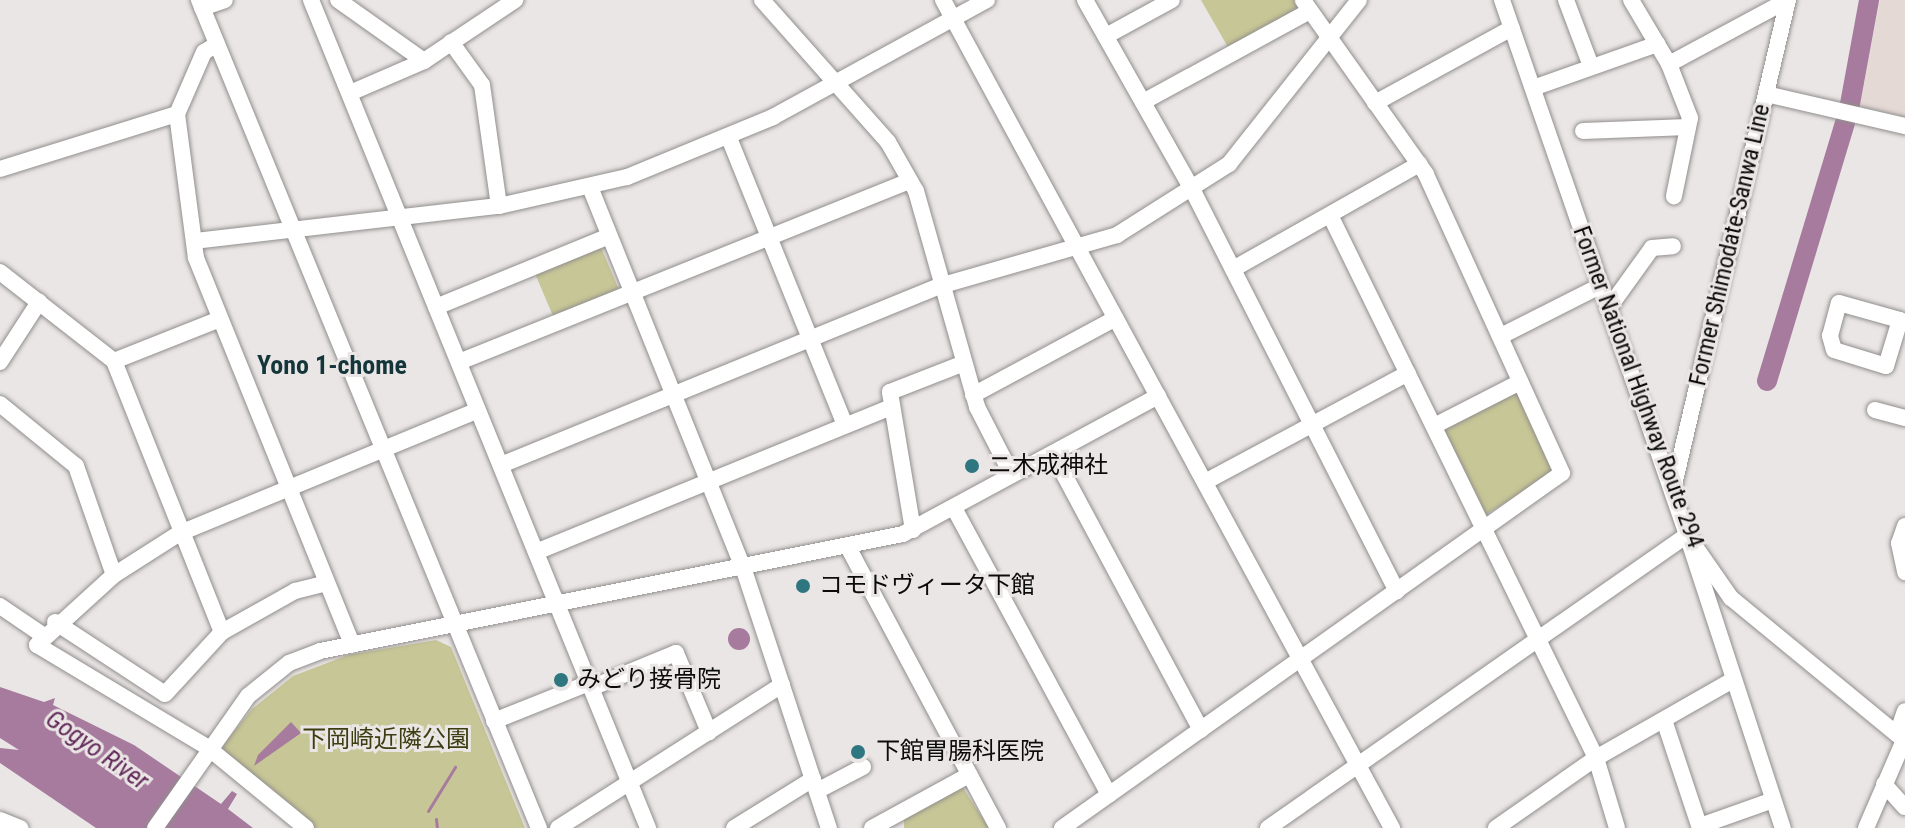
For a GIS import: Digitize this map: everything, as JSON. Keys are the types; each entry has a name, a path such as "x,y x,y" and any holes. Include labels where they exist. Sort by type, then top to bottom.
{"street":[{"path":"225,0 201,4 539,828"},
{"path":"311,0 648,828"},
{"path":"338,0 424,61"},
{"path":"350,93 424,61 515,0"},
{"path":"762,0 888,142 909,181 943,285 962,364 973,395 1012,475"},
{"path":"943,0 1392,828"},
{"path":"195,241 499,206 590,187 729,138 987,0"},
{"path":"1085,0 1194,193 1397,591"},
{"path":"1106,36 1172,0"},
{"path":"501,465 943,285 1076,244 1117,235 1194,193 1229,164 1359,0"},
{"name":"Former National Highway Route 294","path":"1502,0 1687,535 1731,598 1902,738"},
{"path":"1566,0 1591,66"},
{"path":"1631,0 1669,64 1688,104 1688,127 1674,196"},
{"path":"1669,64 1788,0"},
{"name":"Former Shimodate-Sanwa Line","path":"1672,490 1788,0"},
{"path":"1062,828 1562,473 1419,164 1306,6 1143,102"},
{"path":"1375,103 1512,28"},
{"path":"451,42 482,85 499,206"},
{"path":"217,44 204,52 177,114 195,241 220,319 352,645"},
{"path":"1533,88 1657,44"},
{"path":"1766,94 1901,125 1905,142"},
{"path":"0,169 177,114"},
{"path":"1583,131 1688,127"},
{"path":"729,138 845,425"},
{"path":"1233,269 1419,164"},
{"path":"459,362 909,181"},
{"path":"590,187 744,570 829,828"},
{"path":"1330,215 1596,758 1617,828"},
{"path":"436,307 609,236"},
{"path":"1608,309 1652,248 1673,246"},
{"path":"0,272 114,361 222,632"},
{"path":"1501,336 1600,286"},
{"path":"0,362 39,302"},
{"path":"1839,303 1900,320 1900,343 1886,366 1834,350 1830,336 1839,303"},
{"path":"973,395 1116,318"},
{"path":"114,361 220,319"},
{"path":"913,530 888,408 899,385 962,364"},
{"path":"1205,482 1408,373"},
{"path":"1434,426 1520,382"},
{"path":"155,828 206,751 272,674 352,645 744,570 913,530 1158,396"},
{"path":"0,404 76,466 114,575"},
{"path":"536,552 888,408"},
{"path":"306,828 206,751 37,645 41,634 114,575 180,533 478,410"},
{"path":"1875,410 1905,418"},
{"path":"1053,454 1201,730"},
{"path":"954,508 1109,795"},
{"path":"1905,526 1899,543 1905,572"},
{"path":"1268,828 1687,535 1783,828"},
{"path":"848,547 998,828"},
{"path":"55,622 165,694 222,632 327,583"},
{"path":"0,606 41,634"},
{"path":"494,721 676,653 709,732"},
{"path":"1502,826 1596,758 1733,680"},
{"path":"558,828 782,685"},
{"path":"1866,828 1902,738 1905,711"},
{"path":"1664,720 1700,827 1773,800"},
{"path":"734,828 815,785 863,767"},
{"path":"872,828 897,822 969,775"},
{"path":"1884,784 1905,807"},
{"path":"0,820 20,828"}],"shaded area":[{"path":"1880,0 1905,0 1905,118 1860,106"}],"green space":[{"path":"1201,0 1301,0 1300,10 1229,49"},
{"path":"600,245 619,290 554,318 535,273"},
{"path":"1518,388 1553,474 1485,515 1443,429"},
{"name":"下岡崎近隣公園","path":"436,640 451,647 525,828 310,828 225,755 222,747 252,709 293,676 348,655"},
{"path":"961,785 989,828 904,828 904,815"}],"water":[{"path":"735,628 743,628 750,639 743,650 735,650 728,643 728,635"},
{"name":"Gogyo River","path":"0,687 44,702 55,698 53,705 134,745 221,804 232,791 237,794 228,809 253,828 96,828 0,763 0,748 19,750 0,738"},
{"path":"291,722 301,733 254,766 258,755"}],"waterway":[{"path":"1850,104 1869,0"},
{"path":"1767,381 1845,122"},
{"path":"428,811 455,767"},
{"path":"436,819 437,828"}],"place":[{"name":"ニ木成神社","path":"972,466"},
{"name":"コモドヴィータ下館","path":"803,586"},
{"name":"みどり接骨院","path":"561,680"},
{"name":"下館胃腸科医院","path":"858,752"}],"district":[{"name":"Yono 1-chome","path":"332,366"}]}
